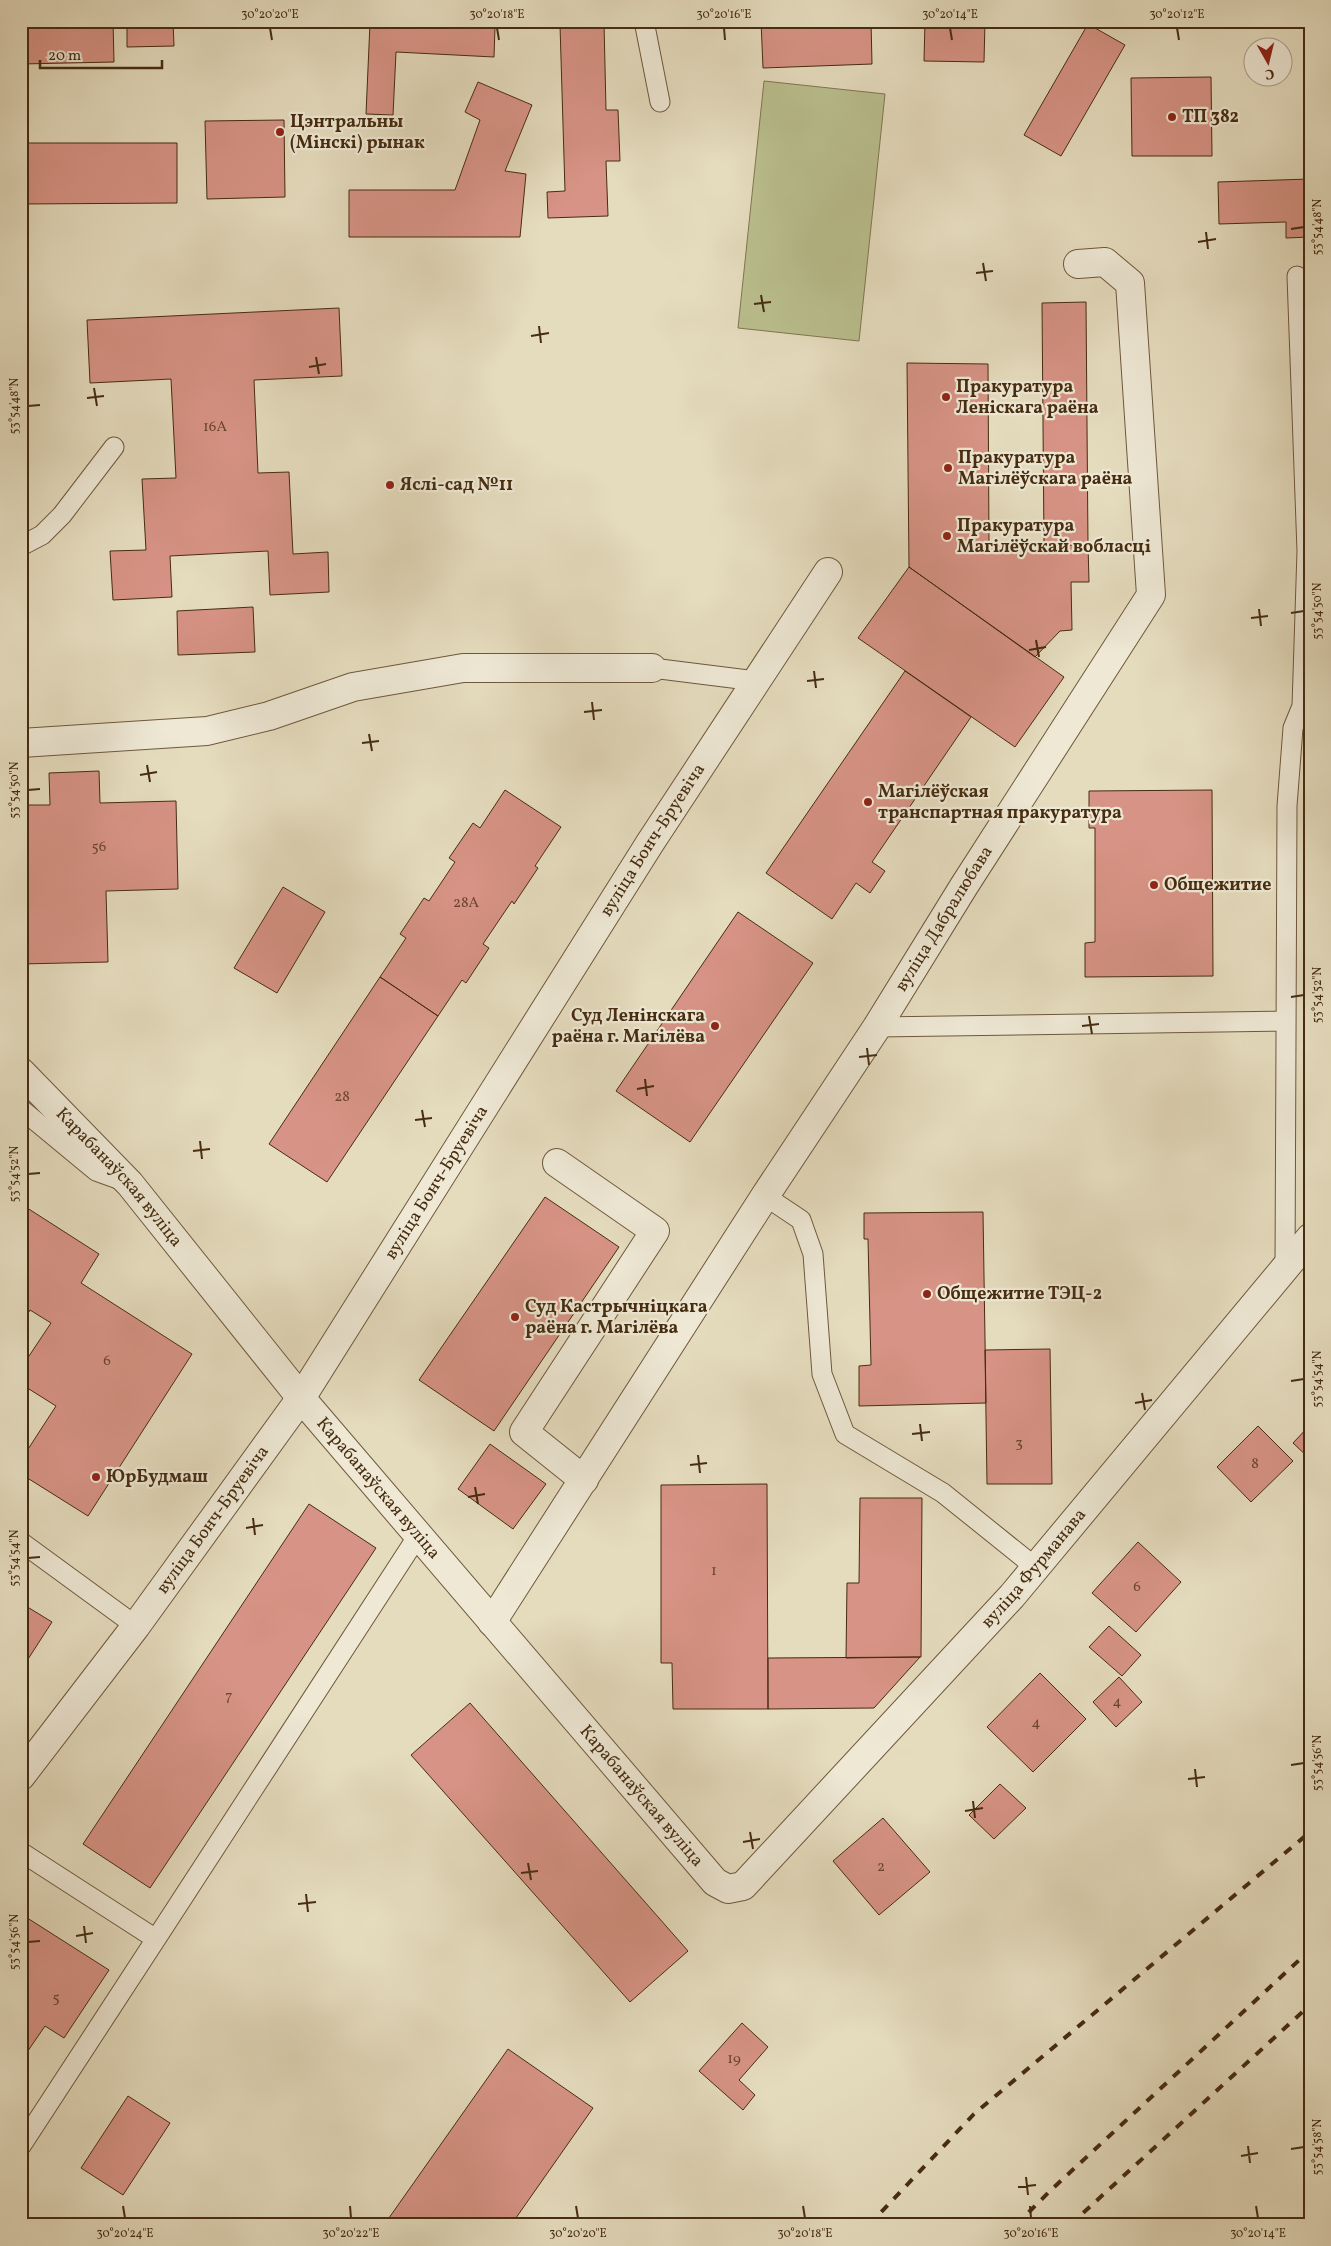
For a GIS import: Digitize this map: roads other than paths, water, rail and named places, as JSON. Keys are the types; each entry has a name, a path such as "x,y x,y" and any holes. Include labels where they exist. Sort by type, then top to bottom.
{"street":[{"name":"вуліца Дабралюбава","path":"492,1622 765,1196 877,1027 964,886 1151,595 1130,283 1105,262 1078,264"},
{"name":"вуліца Бонч-Бруевіча","path":"21,1776 136,1626 301,1398 650,843 828,572"},
{"path":"21,743 207,731 269,716 354,687 464,668 652,668"},
{"name":"Карабанаўская вуліца","path":"21,1072 130,1184 301,1398 715,1882 728,1889 744,1886"},
{"path":"557,1163 655,1231 524,1432 584,1480"},
{"name":"вуліца Фурманава","path":"744,1886 1012,1596 1310,1238"}],"lane":[{"path":"644,21 660,102"},
{"path":"1285,1269 1287,806 1293,728 1306,706 1307,551 1297,276"},
{"path":"21,546 42,536 62,515 114,446"},
{"path":"652,668 756,681"},
{"path":"877,1027 1286,1021"},
{"path":"21,1109 96,1171 130,1184"},
{"path":"765,1196 800,1220 813,1254 822,1374 845,1434 943,1493 1035,1567"},
{"path":"21,2146 419,1534"},
{"path":"21,1542 136,1626"},
{"path":"21,1852 156,1939"}],"railway":[{"path":"869,2225 974,2114 1310,1832"},
{"path":"1016,2225 1051,2190 1310,1950"},
{"path":"1070,2225 1310,2005"}],"place":[{"name":"ТП 382","path":"1172,117"},
{"name":"Цэнтральны (Мінскі) рынак","path":"280,132"},
{"name":"Пракуратура Леніскага раёна","path":"946,397"},
{"name":"Пракуратура Магілёўскага раёна","path":"948,468"},
{"name":"Яслі-сад №11","path":"390,485"},
{"name":"Пракуратура Магілёўскай вобласці","path":"947,536"},
{"name":"Магілёўская транспартная пракуратура","path":"868,802"},
{"name":"Общежитие","path":"1154,885"},
{"name":"Суд Ленінскага раёна г. Магілёва","path":"715,1026"},
{"name":"Общежитие ТЭЦ-2","path":"927,1294"},
{"name":"Суд Кастрычніцкага раёна г. Магілёва","path":"515,1317"},
{"name":"ЮрБудмаш","path":"96,1477"}]}
